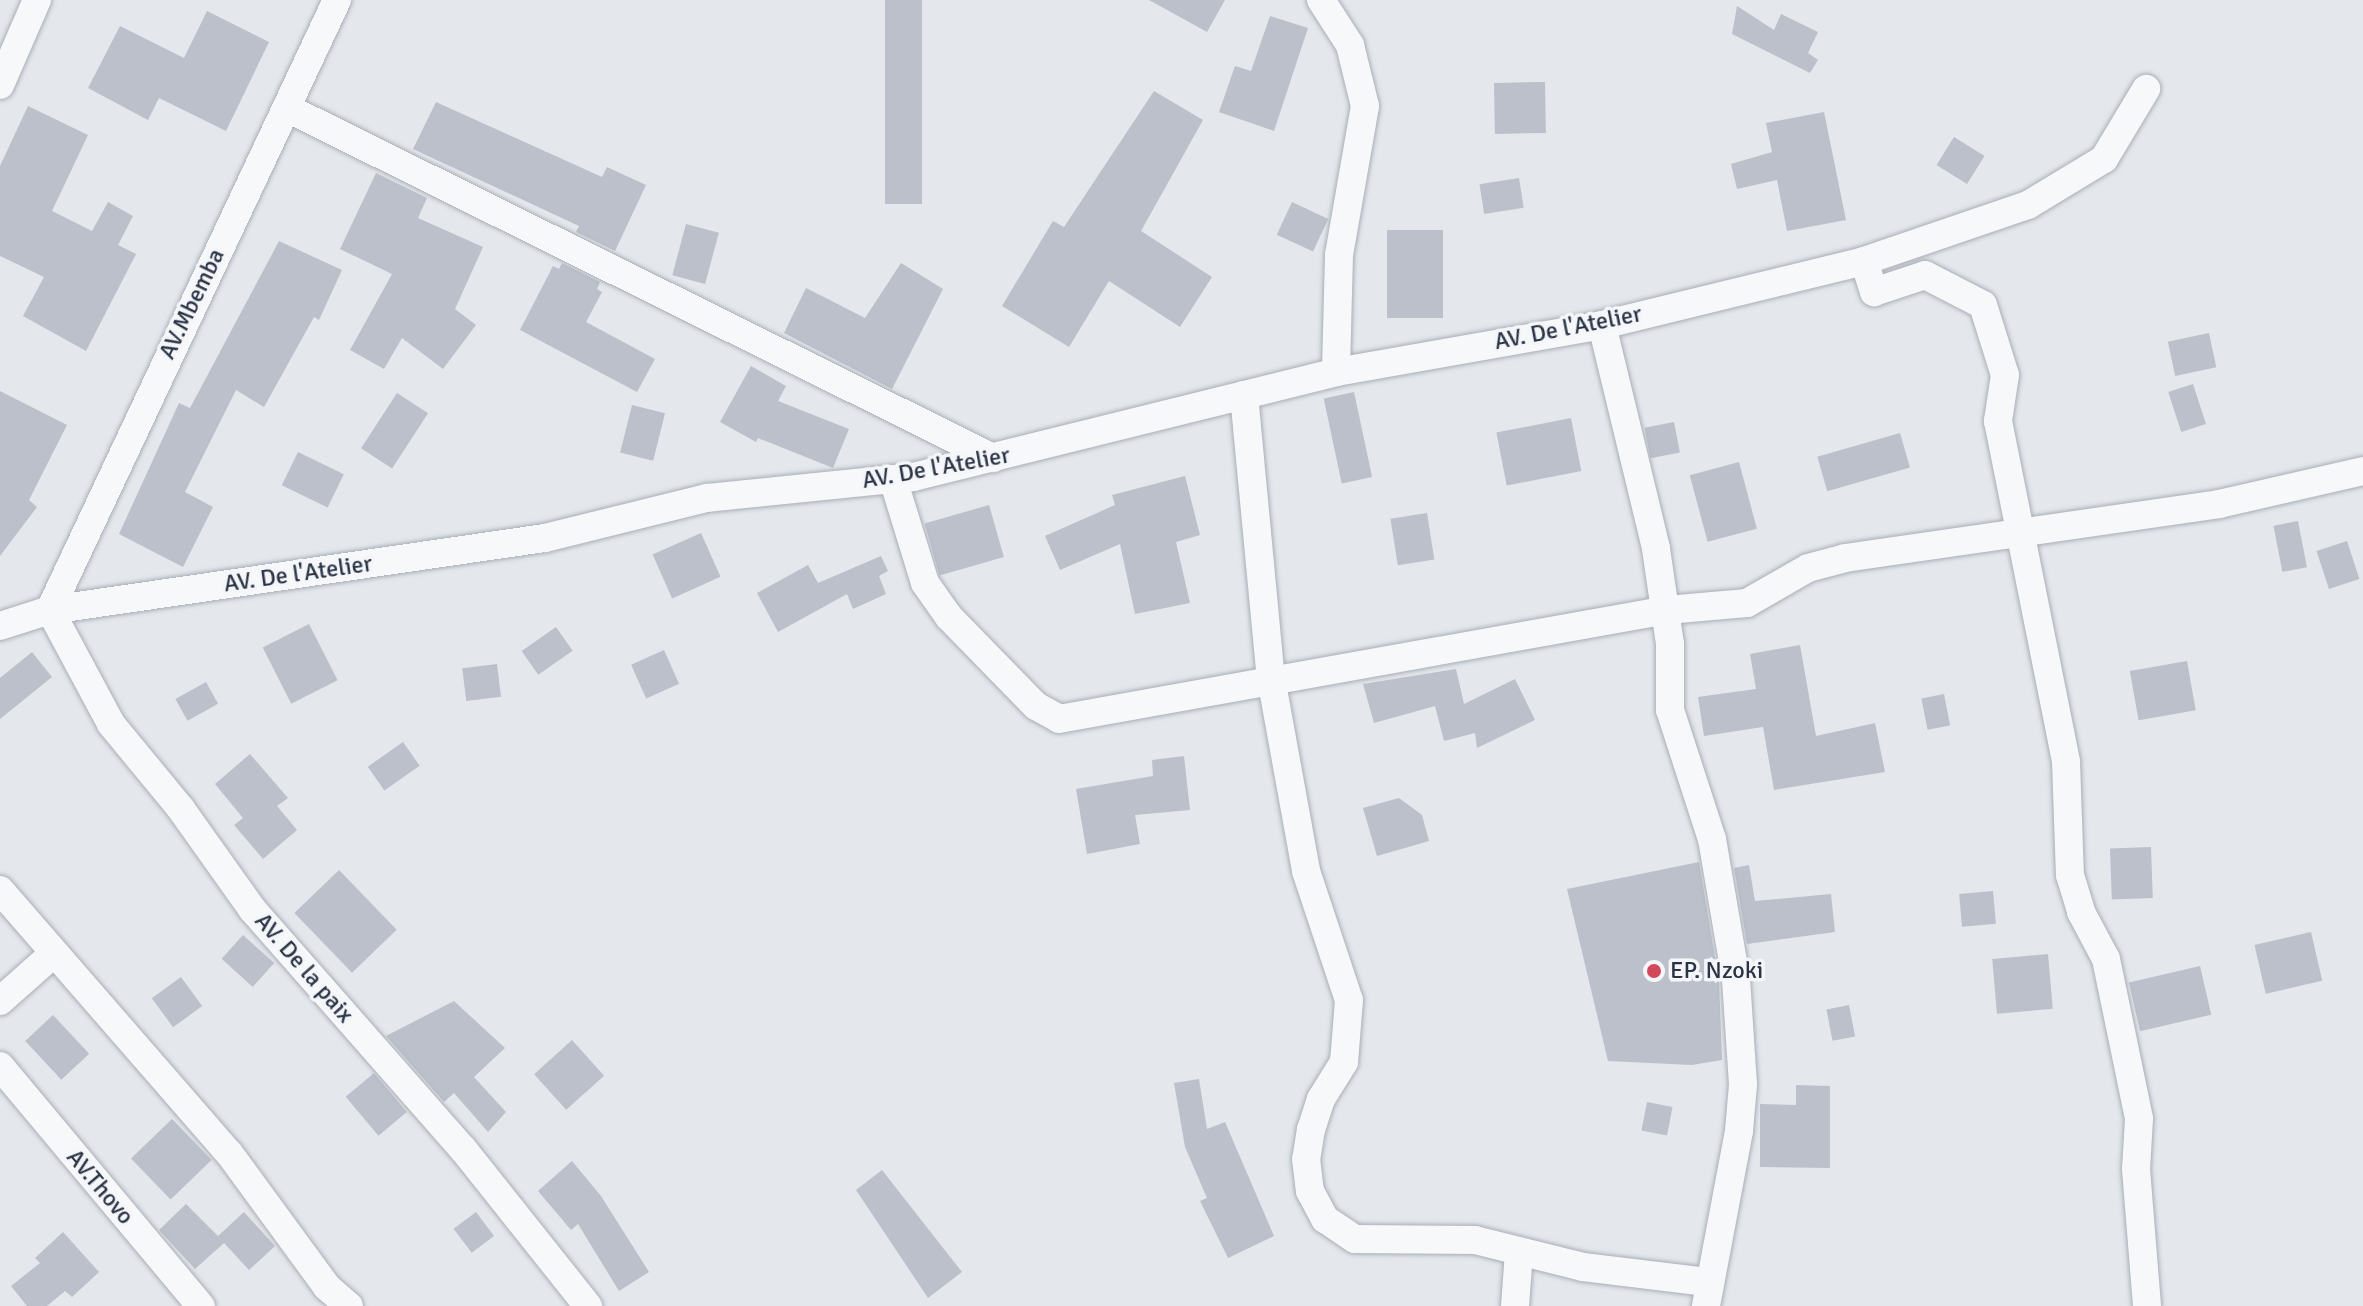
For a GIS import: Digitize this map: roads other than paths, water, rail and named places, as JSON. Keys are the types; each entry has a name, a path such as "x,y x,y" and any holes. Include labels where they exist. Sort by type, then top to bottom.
{"street":[{"path":"0,85 37,0"},
{"name":"AV.Mbemba","path":"50,610 289,109 337,0"},
{"path":"1321,0 1350,45 1365,106 1339,255 1336,372"},
{"name":"AV. De l'Atelier","path":"0,626 50,610 545,538 707,498 893,479 993,458 1336,372 1602,325 1864,261 2028,205 2104,159 2146,89"},
{"path":"289,109 993,458"},
{"path":"1864,261 1874,292 1925,275 1983,305 2005,375 1998,421 2066,762 2070,875 2081,912 2106,959 2139,1119 2136,1169 2147,1306"},
{"path":"1244,395 1271,678 1306,871 1349,1000 1344,1062 1321,1099 1311,1129 1306,1159 1310,1191 1325,1219 1355,1239 1475,1240 1707,1294 1735,1164 1741,1051 1736,979 1712,839 1670,710 1667,610 1602,325"},
{"path":"893,479 925,583 949,617 1045,714 1059,719 1271,678 1667,610 1747,603 1808,568 1845,558 2219,504 2363,471"},
{"name":"AV. De la paix","path":"50,610 111,724 181,809 252,909 463,1149 588,1306"},
{"path":"0,890 229,1153 327,1287 349,1306"},
{"path":"0,1001 54,953"},
{"name":"AV.Thovo","path":"0,1066 201,1306"},
{"path":"1515,1306 1519,1251"}],"place":[{"name":"EP. Nzoki","path":"1654,971"}]}
